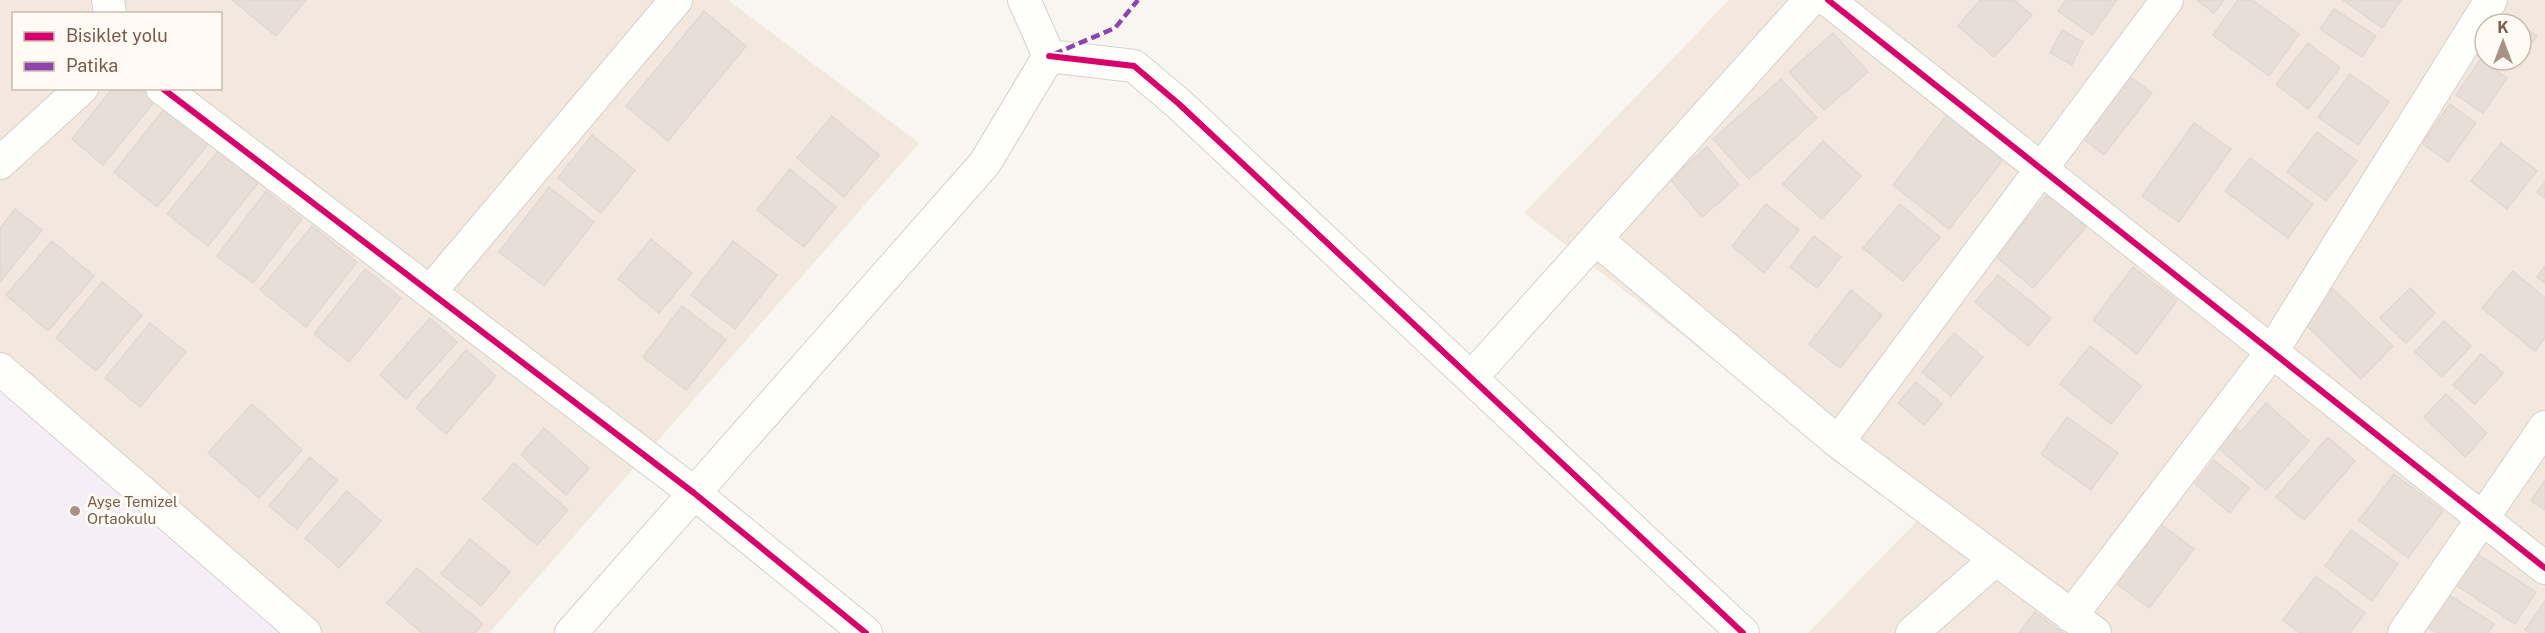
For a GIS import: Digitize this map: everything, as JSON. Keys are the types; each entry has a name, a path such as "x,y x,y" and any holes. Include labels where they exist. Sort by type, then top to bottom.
{"street":[{"path":"430,292 676,0"},
{"path":"1024,0 1049,56"},
{"path":"1471,378 1810,0"},
{"path":"1828,0 2545,568"},
{"path":"1838,442 2167,0"},
{"path":"1596,239 1838,442 2083,624 2271,353 2491,0"},
{"path":"1049,56 1134,66 1179,104 1743,633"},
{"path":"571,633 986,163 1049,56"},
{"path":"0,163 80,90"},
{"path":"165,90 694,494 866,633"},
{"path":"0,369 305,633"},
{"path":"2404,633 2545,427"},
{"path":"1912,633 1995,560"}],"shaded area":[{"path":"0,0 728,0 919,143 489,633 0,633"},
{"path":"1729,0 2545,0 2545,633 1808,633 1920,518 1524,213"},
{"name":"Ayşe Temizel Ortaokulu","path":"0,389 300,633 0,633"}],"building":[{"path":"232,0 306,0 276,36"},
{"path":"1980,0 2014,0 2032,15 1994,57 1958,26"},
{"path":"2066,0 2117,0 2092,35 2058,11"},
{"path":"2197,0 2224,0 2214,13"},
{"path":"2238,0 2252,0 2299,34 2269,76 2213,35"},
{"path":"2343,0 2401,0 2382,28"},
{"path":"2334,9 2376,36 2362,57 2320,29"},
{"path":"704,11 746,46 668,141 626,106"},
{"path":"2062,30 2083,42 2072,65 2050,53"},
{"path":"1833,33 1868,72 1824,110 1789,72"},
{"path":"2308,43 2340,68 2308,109 2276,84"},
{"path":"2121,70 2152,93 2104,155 2073,131"},
{"path":"2473,70 2498,72 2507,78 2483,113 2456,95"},
{"path":"2350,74 2389,102 2358,145 2318,117"},
{"path":"1781,79 1817,118 1749,179 1713,139"},
{"path":"111,90 142,90 155,101 103,165 72,139"},
{"path":"2450,104 2476,123 2448,162 2422,143"},
{"path":"164,109 208,144 157,207 114,172"},
{"path":"1950,111 2007,155 1949,229 1893,185"},
{"path":"832,116 879,155 844,197 797,158"},
{"path":"2194,123 2231,149 2179,222 2142,196"},
{"path":"2317,132 2357,161 2326,201 2287,172"},
{"path":"592,135 635,170 601,213 558,178"},
{"path":"1823,141 1861,176 1822,219 1783,184"},
{"path":"2501,143 2537,171 2507,209 2471,181"},
{"path":"1707,147 1739,185 1702,217 1670,179"},
{"path":"218,151 258,183 208,246 167,214"},
{"path":"2250,158 2313,204 2288,238 2225,191"},
{"path":"790,169 836,207 804,247 757,210"},
{"path":"2545,182 2545,198 2537,192"},
{"path":"549,187 594,222 544,286 499,252"},
{"path":"266,191 302,219 253,283 217,256"},
{"path":"2048,194 2086,227 2033,288 1995,256"},
{"path":"1766,204 1799,230 1764,273 1732,246"},
{"path":"1900,204 1940,237 1903,281 1863,248"},
{"path":"15,209 42,230 0,282 0,228"},
{"path":"312,226 357,262 306,327 260,290"},
{"path":"1814,236 1841,257 1817,288 1790,267"},
{"path":"651,239 692,273 659,313 618,279"},
{"path":"52,241 94,276 48,331 6,295"},
{"path":"733,241 777,275 735,329 691,295"},
{"path":"2545,266 2545,283 2537,277"},
{"path":"2133,267 2177,301 2137,354 2093,320"},
{"path":"365,269 401,298 349,362 314,334"},
{"path":"2513,271 2545,298 2545,338 2535,351 2482,308"},
{"path":"1998,275 2051,318 2028,346 1975,302"},
{"path":"102,282 142,315 96,371 56,338"},
{"path":"2332,288 2393,346 2361,379 2301,320"},
{"path":"2410,288 2435,313 2406,343 2380,318"},
{"path":"1851,290 1882,315 1840,368 1809,344"},
{"path":"682,306 726,340 686,390 643,357"},
{"path":"430,318 457,342 406,399 380,375"},
{"path":"2444,321 2471,346 2442,377 2415,352"},
{"path":"150,323 186,352 140,407 105,378"},
{"path":"1954,333 1983,357 1951,396 1922,372"},
{"path":"2090,346 2141,386 2111,424 2060,384"},
{"path":"466,350 496,376 446,434 416,408"},
{"path":"2481,354 2503,373 2475,404 2453,385"},
{"path":"1916,382 1942,404 1924,425 1898,403"},
{"path":"2446,394 2487,433 2465,457 2424,417"},
{"path":"2266,403 2309,441 2266,490 2215,445 2233,424 2241,432"},
{"path":"252,404 302,450 259,498 208,453"},
{"path":"2067,417 2118,453 2091,490 2041,454"},
{"path":"544,428 589,468 566,495 521,455"},
{"path":"2328,437 2355,461 2304,520 2276,497"},
{"path":"310,457 337,480 297,529 269,506"},
{"path":"2214,460 2249,488 2230,513 2195,484"},
{"path":"514,463 568,510 537,545 483,499"},
{"path":"2394,474 2443,511 2408,558 2359,520"},
{"path":"2545,480 2545,510 2531,501"},
{"path":"347,491 381,521 339,568 305,538"},
{"path":"2157,521 2194,549 2149,608 2113,581"},
{"path":"2351,530 2398,564 2372,601 2325,566"},
{"path":"470,539 510,572 481,606 441,574"},
{"path":"2471,550 2536,592 2515,624 2450,581"},
{"path":"417,568 483,624 475,633 422,633 387,603"},
{"path":"2316,576 2365,613 2350,633 2300,633 2283,620"},
{"path":"2443,591 2494,624 2488,633 2437,633 2422,624"},
{"path":"2545,601 2545,633 2530,633 2525,630"},
{"path":"2035,612 2063,633 2019,633"}],"marked path":[{"path":"1054,54 1115,28 1138,0"}],"cycle path":[{"path":"1828,0 2545,568"},
{"path":"1049,56 1134,66 1179,104 1743,633"},
{"path":"165,90 694,493 866,633"}],"place":[{"name":"Ayşe Temizel Ortaokulu","path":"75,511"}]}
